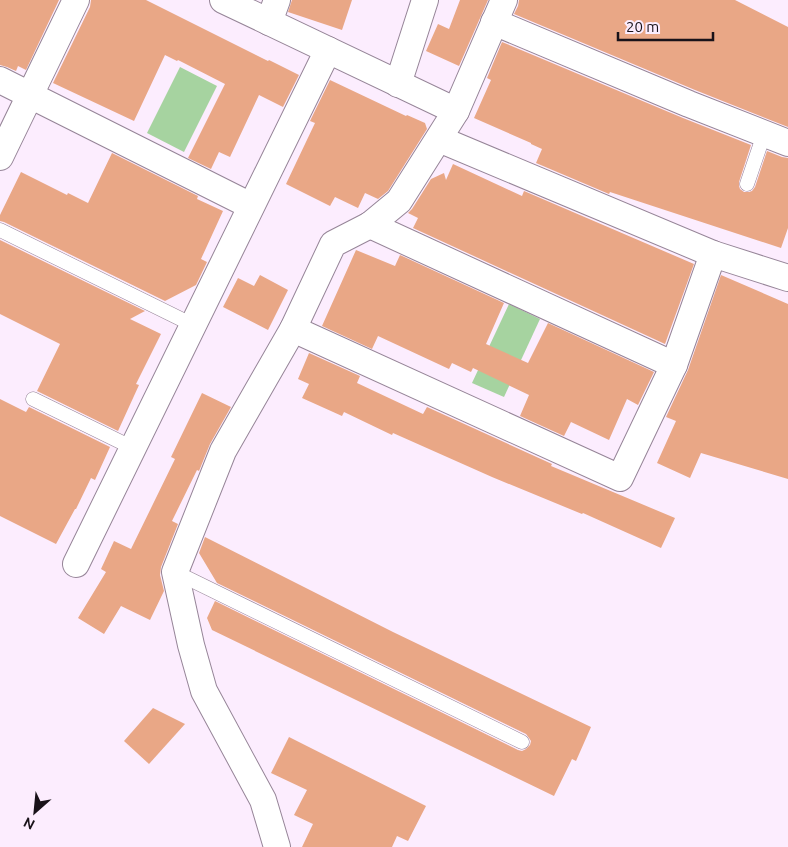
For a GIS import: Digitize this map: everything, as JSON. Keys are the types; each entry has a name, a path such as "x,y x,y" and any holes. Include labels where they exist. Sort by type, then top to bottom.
{"street":[{"path":"0,157 76,0"},
{"path":"223,0 273,11 328,50 456,111"},
{"path":"398,84 426,0"},
{"path":"277,847 263,800 204,691 191,645 175,572 223,451 293,329 334,244 370,225 399,201 456,111 499,11 680,100 788,143"},
{"path":"76,564 328,50"},
{"path":"0,80 251,206"},
{"path":"439,138 713,254 788,278"},
{"path":"370,225 674,365"},
{"path":"293,329 620,478 674,365 713,254"}],"lane":[{"path":"747,184 764,134"},
{"path":"0,230 193,325"},
{"path":"33,399 133,448"},
{"path":"175,572 522,742"}],"green space":[{"path":"180,67 217,86 184,152 147,133"},
{"path":"509,304 540,319 504,397 472,383"}],"building":[{"path":"0,0 59,0 26,70 18,66 16,71 0,65"},
{"path":"91,0 146,0 299,75 283,107 259,95 230,157 219,152 211,169 188,158 225,84 165,55 134,121 53,83 90,7"},
{"path":"292,0 352,0 342,30 288,12"},
{"path":"460,0 488,0 459,66 426,51 438,24 449,29"},
{"path":"519,0 735,0 788,27 788,127 514,14"},
{"path":"502,42 751,145 739,182 740,189 744,192 752,191 755,187 767,151 788,158 788,228 781,248 610,192 609,194 536,163 542,149 474,118 491,80 487,78"},
{"path":"330,80 425,123 427,129 388,191 378,199 365,193 358,208 335,197 330,206 286,184 315,123 310,121"},
{"path":"112,153 198,196 197,199 223,211 201,259 207,262 196,285 165,301 0,221 0,215 21,172 67,195 68,193 88,203"},
{"path":"453,164 522,196 524,191 694,264 665,344 413,228 418,218 408,213 431,179 444,173 446,180"},
{"path":"0,240 145,311 130,319 161,334 136,384 139,385 118,431 37,391 60,344 0,314"},
{"path":"356,250 395,266 400,255 504,303 486,344 528,363 548,323 654,372 638,405 627,399 609,440 571,422 564,436 520,416 529,395 473,368 471,372 452,363 449,369 378,336 372,349 322,326"},
{"path":"260,275 288,290 268,330 223,307 238,278 254,286"},
{"path":"721,275 788,304 788,479 701,453 690,478 657,463 676,421 666,417 688,370"},
{"path":"309,353 360,376 357,383 423,414 427,407 552,464 551,466 675,518 661,548 393,433 392,435 344,412 342,416 302,398 309,384 298,379"},
{"path":"202,393 231,407 210,444 199,471 197,470 172,521 178,524 161,567 160,575 164,591 150,620 121,606 104,634 78,618 106,572 101,569 114,541 131,549 175,459 171,457"},
{"path":"0,399 26,412 29,407 110,447 95,480 91,478 56,544 0,516"},
{"path":"205,537 393,632 591,727 576,761 572,759 554,796 212,630 207,618 215,601 518,750 522,751 530,745 531,741 526,734 217,583 199,553"},
{"path":"153,708 185,724 149,764 124,741"},
{"path":"289,737 426,806 408,841 397,836 392,847 302,847 313,824 294,815 307,790 271,773"}]}
